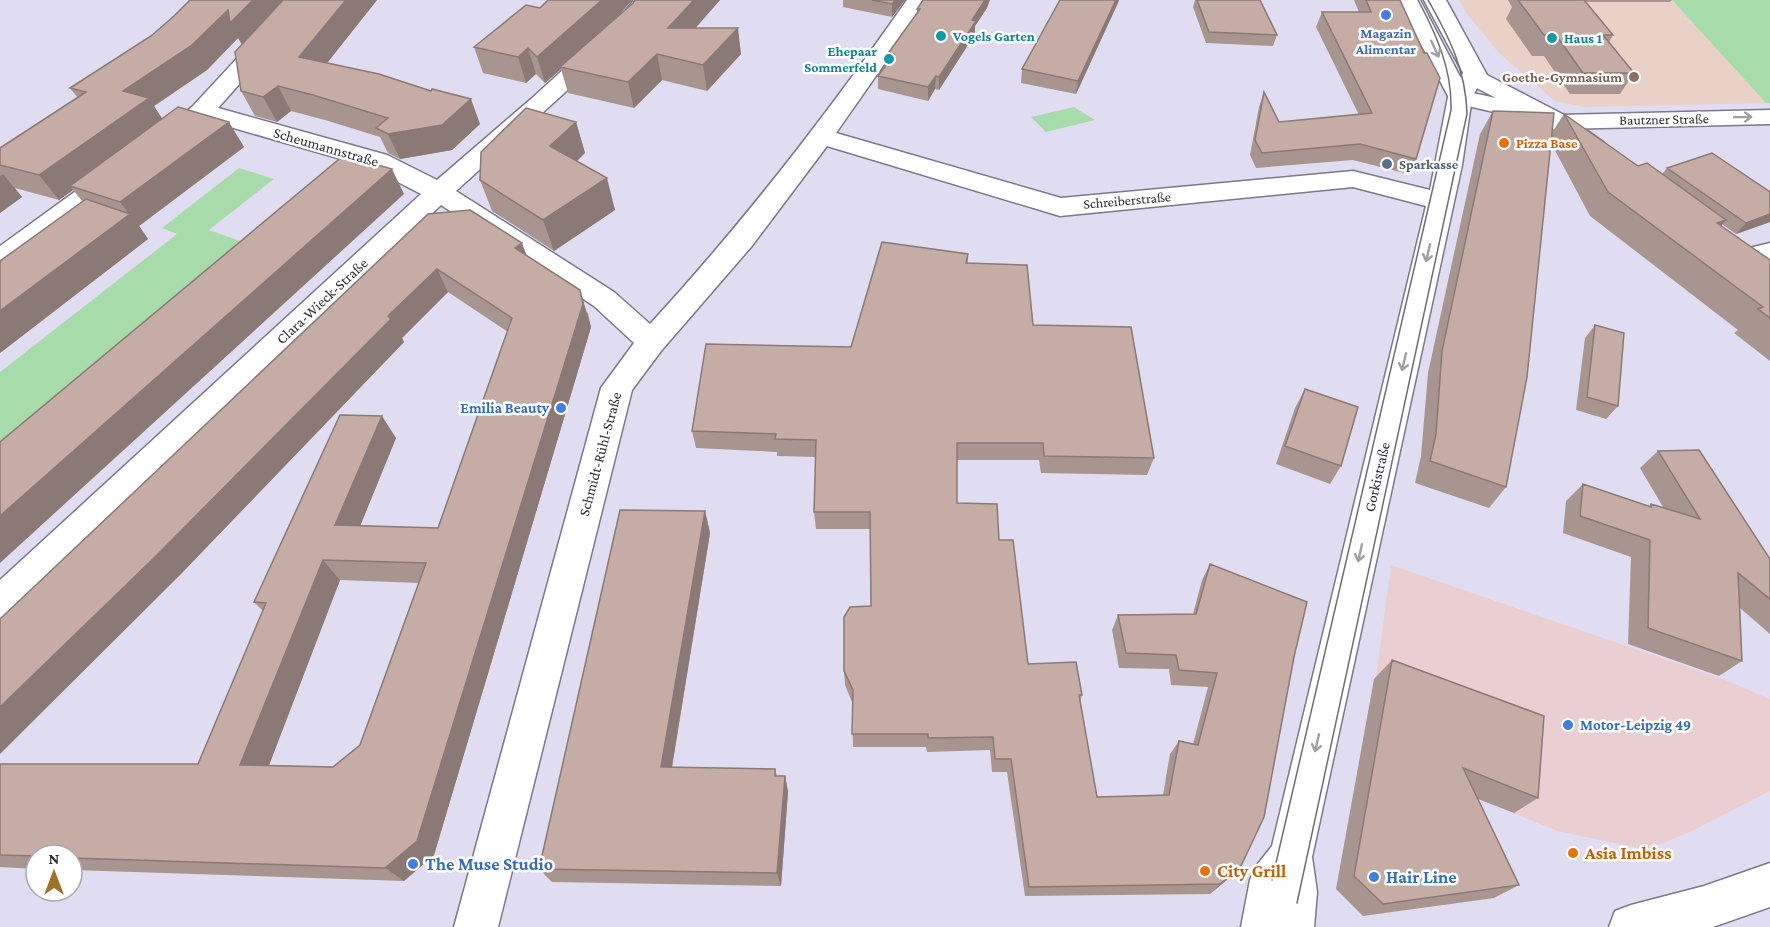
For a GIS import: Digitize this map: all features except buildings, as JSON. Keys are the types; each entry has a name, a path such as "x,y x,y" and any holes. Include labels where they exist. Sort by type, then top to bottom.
{"street":[{"path":"164,139 202,111 303,0"},
{"name":"Clara-Wieck-Straße","path":"0,603 439,192 586,62 628,22 645,0"},
{"name":"Schmidt-Rühl-Straße","path":"476,927 617,388 650,341 712,275 821,136 918,0"},
{"path":"1409,0 1460,97 1559,122"},
{"path":"1435,0 1458,40 1473,75 1559,122 1615,163"},
{"name":"Gorkistraße","path":"1282,903 1440,201 1460,97 1473,75"},
{"name":"Scheumannstraße","path":"202,111 378,161 439,192 604,299 650,341"},
{"name":"Bautzner Straße","path":"1559,122 1770,117"},
{"name":"Schreiberstraße","path":"821,136 1060,207 1353,179 1440,201"},
{"path":"0,260 135,160"},
{"path":"1748,252 1770,275"},
{"path":"1631,927 1704,908 1770,885"}],"shaded area":[{"name":"Goethe-Gymnasium","path":"1459,0 1672,0 1766,103 1584,107 1555,101 1499,53 1466,13"},
{"name":"Motor-Leipzig 49","path":"1391,565 1728,681 1770,699 1770,791 1692,831 1647,850 1557,831 1361,751 1376,677"}],"green space":[{"path":"1672,0 1770,0 1770,103 1766,103"},
{"path":"1074,107 1095,120 1046,132 1031,117"},
{"path":"239,168 274,179 209,230 260,248 0,466 0,372 177,234 162,228"}],"tram line":[{"path":"1272,880 1451,110 1449,81 1442,53 1418,0"},
{"path":"1297,903 1467,114 1460,68 1443,27 1428,0"}],"place":[{"name":"Magazin Alimentar","path":"1386,15"},
{"name":"Vogels Garten","path":"941,36"},
{"name":"Haus 1","path":"1552,38"},
{"name":"Ehepaar Sommerfeld","path":"889,59"},
{"name":"Goethe-Gymnasium","path":"1634,77"},
{"name":"Pizza Base","path":"1504,143"},
{"name":"Sparkasse","path":"1387,164"},
{"name":"Emilia Beauty","path":"561,408"},
{"name":"Motor-Leipzig 49","path":"1568,725"},
{"name":"Asia Imbiss","path":"1573,853"},
{"name":"The Muse Studio","path":"413,864"},
{"name":"City Grill","path":"1205,871"},
{"name":"Hair Line","path":"1374,877"}]}
